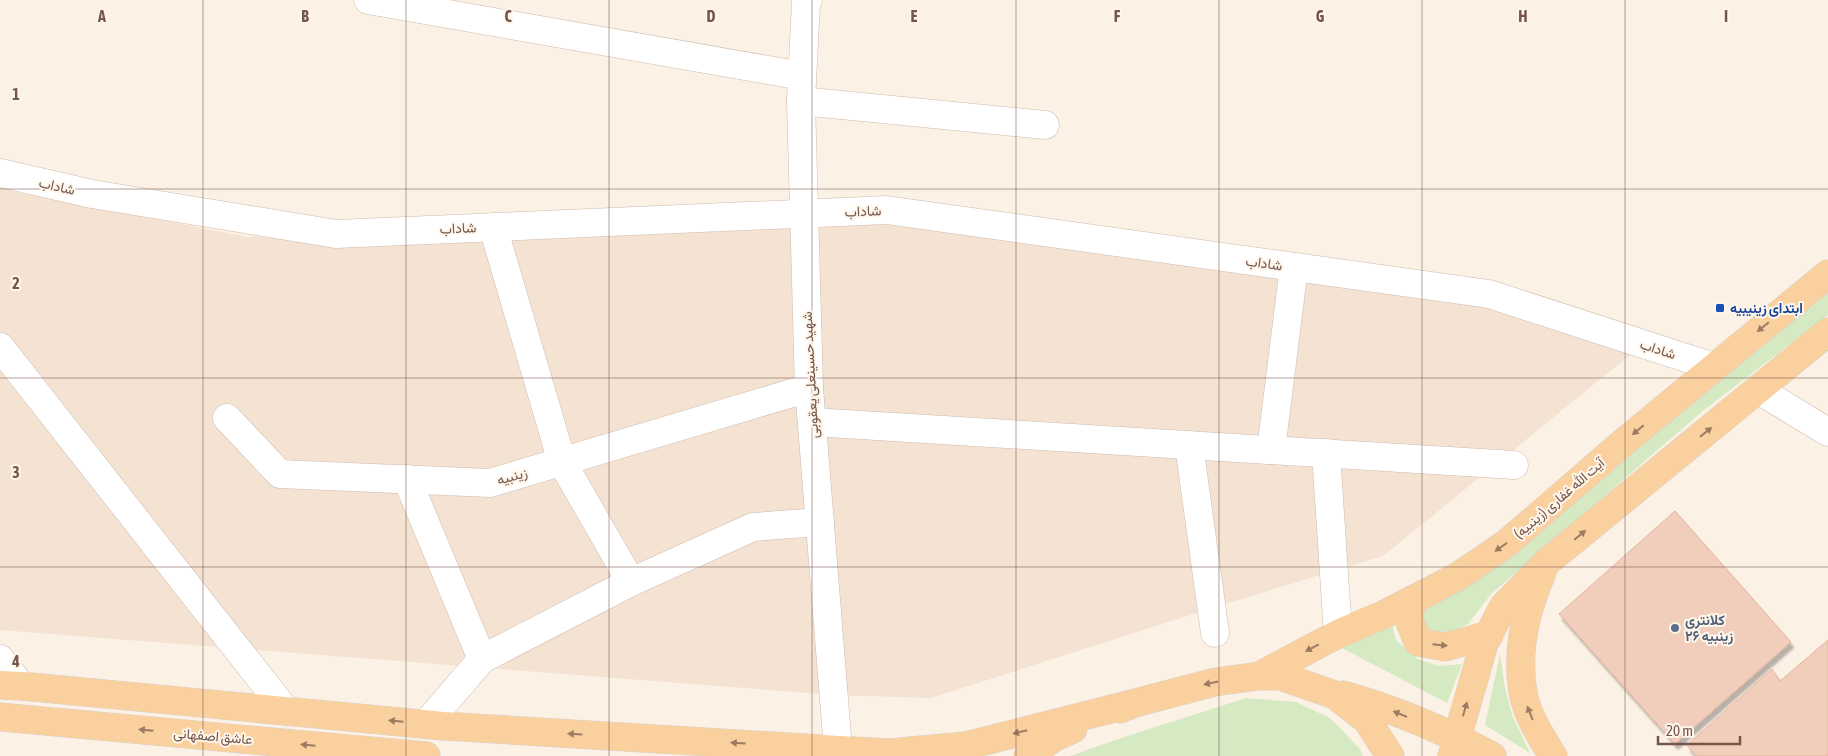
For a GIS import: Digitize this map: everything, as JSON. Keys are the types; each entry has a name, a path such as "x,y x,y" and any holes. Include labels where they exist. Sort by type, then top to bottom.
{"main road":[{"name":"آیت الله غفاری (زینبیه)","path":"1259,676 1338,634 1457,577 1507,543 1714,367 1828,274"},
{"path":"1454,747 1484,644 1503,607 1547,562 1828,332"},
{"path":"1547,562 1533,595 1523,628 1521,669 1524,698 1536,730 1553,756"},
{"path":"1412,600 1409,620 1418,642 1445,647 1489,635"},
{"path":"11,686 426,724 888,753 964,746 1215,682 1259,676 1280,676 1368,702 1454,747 1492,756"},
{"path":"1317,687 1335,695 1367,720 1390,756"},
{"path":"1028,756 1055,737 1135,703"},
{"name":"عاشق اصفهانی","path":"0,717 426,756"},
{"path":"775,746 810,756"}],"street":[{"path":"368,0 802,89 1045,125"},
{"name":"شهید حسینعلی یعقوبی","path":"808,0 806,4 802,89 809,388 838,749"},
{"name":"شاداب","path":"0,173 92,194 336,234 886,210 1489,294 1714,367"},
{"path":"493,227 562,462 631,582"},
{"path":"1271,450 1294,267"},
{"path":"0,347 286,711"},
{"name":"زینبیه","path":"227,418 280,474 490,483 809,388"},
{"path":"1758,389 1828,432"},
{"path":"812,422 1514,465"},
{"path":"1189,444 1215,633"},
{"path":"1326,453 1338,634"},
{"path":"407,479 482,659"},
{"path":"426,724 482,659 631,582 753,527 820,522"},
{"path":"0,659 11,686"}],"shaded area":[{"path":"0,189 248,237 862,216 1489,294 1651,338 1383,556 1212,608 931,698 833,695 0,630"}],"green space":[{"path":"1828,291 1828,315 1704,410 1491,594 1468,624 1447,634 1426,631 1422,612 1566,504"},
{"path":"1392,623 1396,640 1418,659 1439,666 1462,664 1447,703 1338,646"},
{"path":"1500,654 1505,688 1512,715 1530,753 1485,725"},
{"path":"1246,698 1296,702 1330,718 1360,749 1363,756 1070,756 1121,738"}],"building":[{"name":"کلانتری ۲۶ زینبیه","path":"1675,511 1791,642 1675,744 1559,614"},
{"path":"1828,640 1828,756 1696,756 1687,745 1772,669 1780,681"}],"place":[{"name":"ابتدای زینیبیه","path":"1720,308"},
{"name":"کلانتری ۲۶ زینبیه","path":"1675,628"}]}
